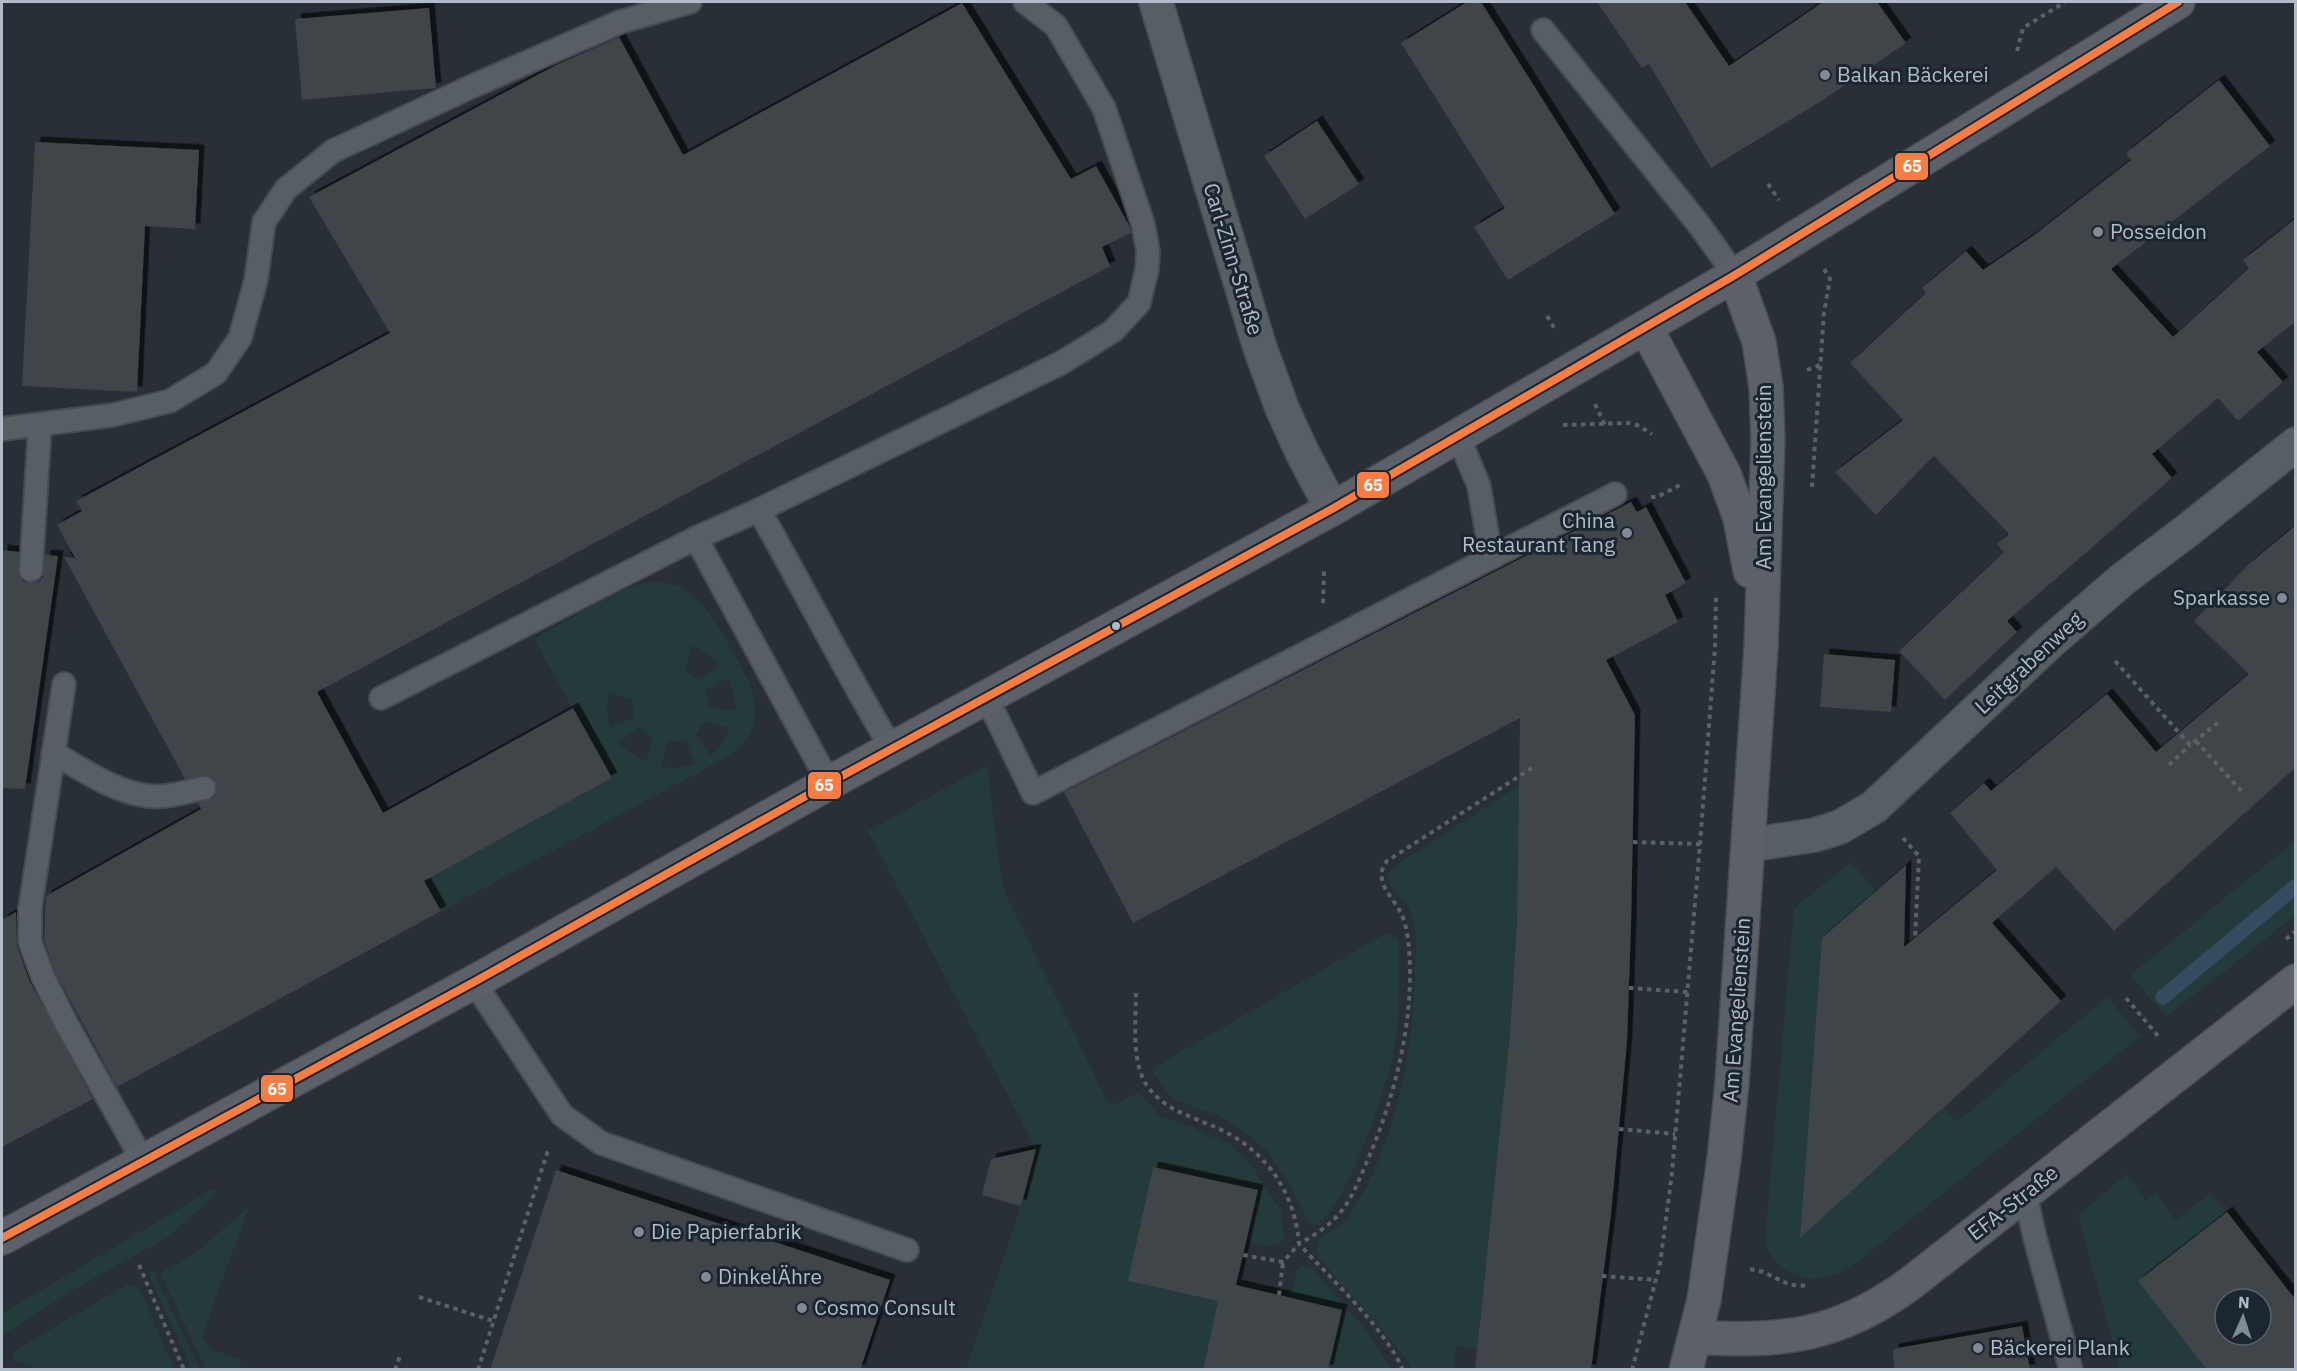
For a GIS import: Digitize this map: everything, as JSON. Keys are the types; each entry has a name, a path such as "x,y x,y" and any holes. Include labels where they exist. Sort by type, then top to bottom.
{"main road":[{"path":"2,1238 474,982 829,783 1332,509 1735,275 2178,2"},
{"name":"Am Evangelienstein","path":"1686,1370 1709,1266 1730,1105 1737,1035 1761,647 1768,440 1766,387 1759,342 1735,275"},
{"name":"Am Evangelienstein","path":"1646,328 1731,491 1746,546 1761,647"},
{"name":"EFA-Straße","path":"1695,1336 1731,1339 1791,1337 1818,1332 1864,1314 1891,1298 2295,981"}],"street":[{"name":"Carl-Zinn-Straße","path":"1156,2 1260,348 1282,408 1332,509"},
{"name":"Leitgrabenweg","path":"1749,845 1815,835 1840,827 1874,807 2049,643 2123,579 2295,444"}],"lane":[{"path":"2,429 113,416 170,401 216,373 240,338 256,280 264,222 286,189 333,151 475,85 620,22 690,2"},
{"path":"381,698 696,538 759,510 1061,363 1113,331 1138,303 1147,269 1148,251 1143,224 1104,108 1056,26 1024,2"},
{"path":"1543,30 1700,226 1735,275"},
{"path":"31,570 40,424"},
{"path":"1458,436 1479,486 1491,557"},
{"path":"987,698 1033,793 1615,494"},
{"path":"759,510 829,634 861,698 892,749"},
{"path":"696,538 829,783"},
{"path":"64,684 30,909 30,942 43,977 66,1023 143,1161"},
{"path":"53,753 89,774 122,789 148,796 175,794 204,788"},
{"path":"474,982 562,1114 601,1143 907,1250"},
{"path":"2025,1194 2071,1370"}],"path":[{"path":"2023,28 2065,2"},
{"path":"1768,184 1773,191"},
{"path":"1820,365 1824,312 1830,279 1826,272"},
{"path":"1547,316 1551,323"},
{"path":"1595,404 1605,425 1628,423 1637,425 1659,440"},
{"path":"1632,1370 1656,1280 1666,1219 1700,844 1715,647 1716,593"},
{"path":"2115,661 2190,746"},
{"path":"2169,765 2221,720"},
{"path":"2196,741 2244,794"},
{"path":"1279,1295 1283,1262 1299,1244 1327,1226 1347,1204 1373,1148 1395,1084 1408,1014 1409,949 1402,915 1382,885 1383,867 1388,861 1532,768"},
{"path":"1874,807 1919,856 1915,938"},
{"path":"1632,842 1700,844"},
{"path":"1629,988 1688,992"},
{"path":"1136,993 1137,1054 1145,1083 1152,1093 1172,1108 1243,1141 1257,1153 1281,1185 1289,1201 1299,1244 1375,1327 1396,1353 1403,1370"},
{"path":"2126,998 2160,1039"},
{"path":"478,1370 547,1151 562,1114"},
{"path":"1619,1129 1675,1134"},
{"path":"1243,1255 1283,1262"},
{"path":"139,1265 184,1370"},
{"path":"1602,1276 1656,1280"},
{"path":"418,1297 493,1322"},
{"path":"395,1370 399,1356"}],"green space":[{"path":"650,582 677,586 686,590 709,612 743,669 754,698 753,726 746,740 733,754 441,911 417,868 471,856 612,778 534,639 590,606 635,586","holes":["692,645 709,655 720,666 698,680 685,670","728,678 734,695 736,711 710,708 706,691","609,692 633,700 634,718 610,727 607,709","705,721 730,728 722,744 711,756 696,735","639,728 653,737 647,762 630,753 618,742","668,741 685,741 696,764 677,768 661,767"]},
{"path":"987,765 1000,870 1006,896 1110,1106 1139,1093 1160,1116 1192,1127 1234,1147 1251,1164 1281,1211 1284,1235 1282,1242 1265,1247 1247,1241 1258,1190 1153,1167 1128,1281 1218,1301 1203,1369 966,1369 1021,1206 1036,1149 868,831"},
{"path":"1519,785 1517,922 1510,1033 1477,1349 1456,1346 1454,1369 1411,1369 1393,1342 1318,1257 1316,1245 1321,1238 1347,1219 1368,1183 1388,1136 1406,1066 1414,995 1416,930 1409,908 1393,891 1389,883 1389,874 1394,867"},
{"path":"2295,841 2295,916 2166,1017 2130,975"},
{"path":"1851,862 1876,891 1822,938 1800,1237 1944,1108 1957,1122 2107,997 2141,1036 1856,1263 1830,1276 1806,1278 1780,1266 1768,1250 1765,1240 1794,908"},
{"path":"1386,933 1395,936 1399,946 1398,1013 1394,1050 1384,1089 1351,1175 1326,1217 1314,1225 1307,1219 1287,1180 1269,1153 1251,1137 1219,1116 1170,1098 1151,1069"},
{"path":"2127,1174 2145,1200 2156,1192 2175,1220 2210,1194 2227,1212 2138,1281 2207,1369 2120,1369 2078,1215"},
{"path":"213,1189 217,1190 216,1194 170,1236 77,1288 2,1335 2,1313"},
{"path":"249,1207 202,1336 210,1349 242,1360 239,1369 206,1369 160,1273 195,1253"},
{"path":"1301,1265 1312,1268 1366,1330 1391,1369 1328,1369 1341,1310 1291,1297 1296,1272"},
{"path":"152,1269 200,1369 192,1369 150,1278"},
{"path":"127,1284 140,1289 174,1369 41,1369 14,1361 12,1354 19,1348"}],"building":[{"path":"1467,2 1481,2 1615,214 1508,280 1474,227 1505,208 1401,43"},
{"path":"1597,2 1685,2 1729,66 1823,2 1877,2 1906,43 1823,100 1711,168 1649,64 1642,68"},
{"path":"962,3 1071,179 1096,166 1130,227 1131,233 1102,247 1110,266 317,692 383,813 573,708 612,778 424,881 441,911 117,1087 55,972 44,940 46,896 201,809 198,803 213,798 217,792 217,786 213,778 207,775 185,779 64,557 75,558 57,525 82,511 76,501 390,333 309,197 556,65 619,37 683,155"},
{"path":"429,8 436,88 302,100 295,19"},
{"path":"2219,80 2270,146 2111,269 2173,337 2249,268 2243,260 2295,219 2295,322 2257,352 2283,382 2238,421 2218,398 2152,454 2172,478 2007,621 2017,632 1945,700 1899,651 2004,552 1997,544 2009,534 1934,456 1876,515 1835,472 1903,420 1850,363 1926,293 1922,288 1966,251 1983,270 2033,236 2131,160 2126,153"},
{"path":"1317,121 1359,184 1305,219 1264,156"},
{"path":"35,142 199,150 195,229 145,226 137,392 22,386"},
{"path":"1631,502 1637,512 1646,507 1686,583 1665,595 1678,622 1606,660 1635,715 1631,924 1627,1041 1611,1214 1591,1370 1475,1370 1510,1033 1517,922 1520,718 1133,923 1064,792"},
{"path":"2295,526 2295,768 2114,931 2056,867 1992,923 2061,1001 1800,1238 1822,938 1906,865 1904,947 1997,870 1950,813 1984,783 1991,791 2107,694 2156,752 2249,674 2194,621 2249,564"},
{"path":"2,550 19,552 19,575 23,581 30,583 38,582 43,577 45,555 58,556 25,789 2,788"},
{"path":"1824,654 1895,660 1891,712 1820,707"},
{"path":"16,912 17,946 30,982 93,1099 2,1147 2,920"},
{"path":"1036,1149 1021,1206 982,1195 991,1159"},
{"path":"1153,1167 1258,1190 1236,1285 1342,1310 1328,1370 1203,1370 1218,1301 1128,1281"},
{"name":"Die Papierfabrik","path":"556,1170 890,1280 860,1370 490,1370"},
{"path":"2227,1212 2295,1299 2295,1370 2207,1370 2138,1281"},
{"path":"2022,1326 2030,1370 1894,1370 1893,1349"}],"waterway":[{"path":"2163,997 2296,886"}],"transit line":[{"name":"65","path":"2,1238 474,982 829,783 1332,509 1735,275 2178,2"}],"place":[{"name":"Balkan Bäckerei","path":"1825,75"},
{"name":"Posseidon","path":"2098,232"},
{"name":"China Restaurant Tang","path":"1627,533"},
{"name":"Sparkasse","path":"2282,598"},
{"name":"Die Papierfabrik","path":"639,1232"},
{"name":"DinkelÄhre","path":"706,1277"},
{"name":"Cosmo Consult","path":"802,1308"},
{"name":"Bäckerei Plank","path":"1978,1348"}]}
